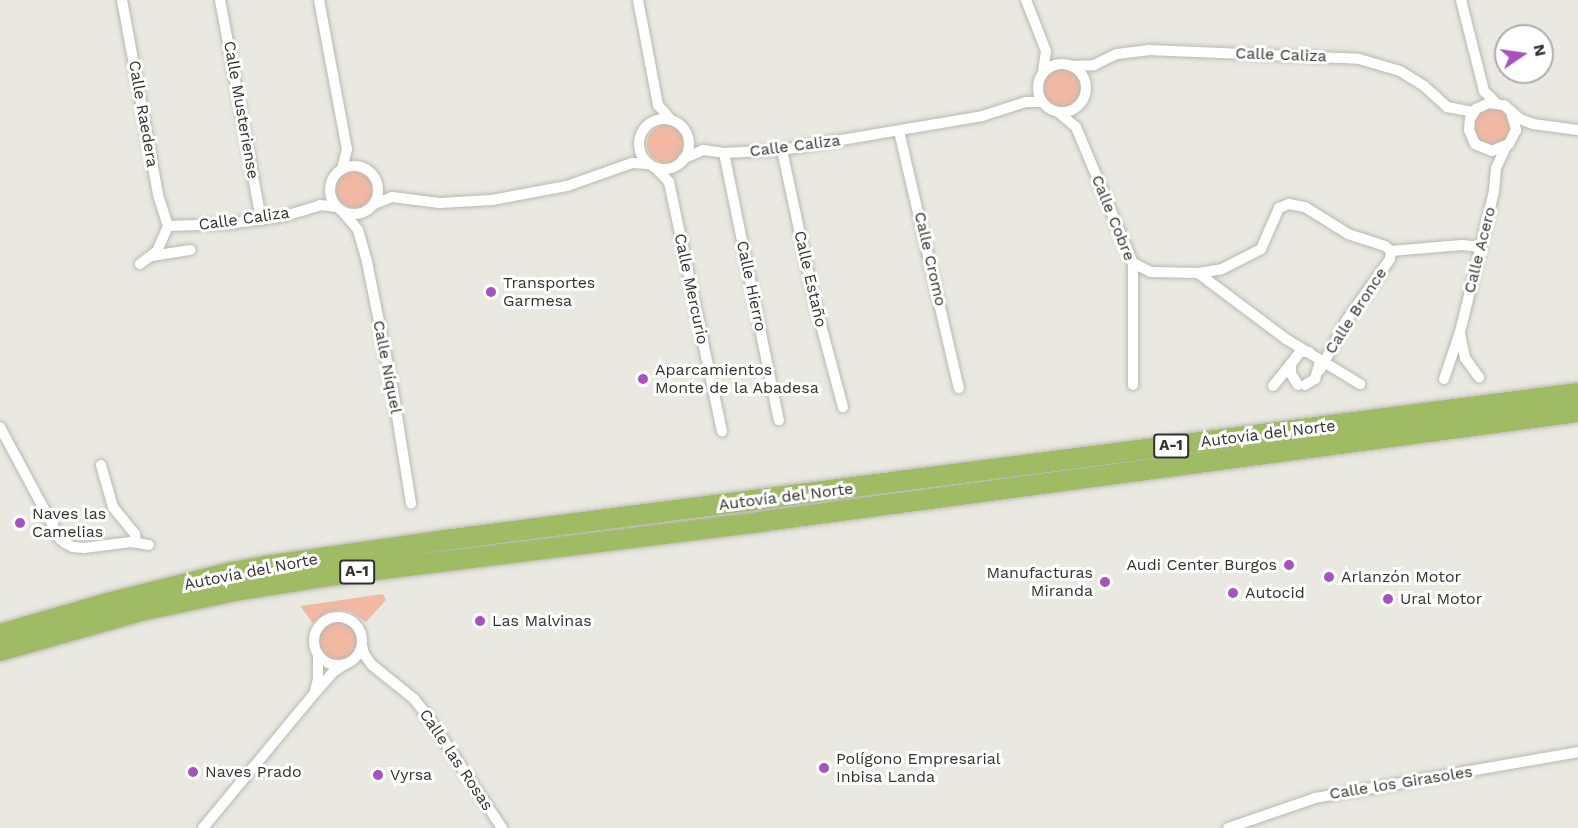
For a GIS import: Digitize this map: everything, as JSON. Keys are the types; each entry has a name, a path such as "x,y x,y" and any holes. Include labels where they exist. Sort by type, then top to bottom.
{"highway":[{"name":"Autovía del Norte","path":"0,634 232,572 445,540 1578,393"},
{"name":"Autovía del Norte","path":"0,651 141,611 269,585 1578,412"},
{"path":"1489,424 1562,424 1578,428"},
{"path":"0,621 47,607 163,580 232,572"}],"street":[{"name":"Calle Raedera","path":"122,0 158,195 168,226"},
{"name":"Calle Musteriense","path":"220,0 261,220"},
{"path":"319,0 347,149 342,169 333,179 320,205"},
{"path":"330,188 332,198 340,209 359,214 392,197 440,203 492,200 567,186 632,163 668,168 703,150 658,105 638,0"},
{"path":"1026,0 1046,51 1038,86 1026,102"},
{"path":"1461,0 1484,91 1495,102 1533,124 1578,130"},
{"name":"Calle Caliza","path":"1066,65 1094,65 1117,54 1148,50 1359,59 1400,71 1424,86 1446,107 1457,111 1469,130"},
{"path":"1046,51 1083,76 1086,86"},
{"path":"1042,73 1049,67 1066,65"},
{"path":"1038,86 1042,102 1058,112 1071,111 1078,106 1084,96 1094,65"},
{"path":"1484,91 1469,130 1473,140 1482,148 1496,168"},
{"name":"Calle Caliza","path":"703,150 724,153 782,150 982,116 1026,102 1042,102"},
{"path":"1457,111 1475,110 1485,104 1495,102"},
{"path":"632,163 641,133 650,123 658,105"},
{"name":"Calle Cobre","path":"1076,128 1078,106"},
{"path":"1511,111 1516,122 1516,134"},
{"name":"Calle Cobre","path":"1058,112 1076,128 1133,263 1133,385"},
{"path":"650,123 660,119 671,120"},
{"path":"1482,148 1492,151 1506,147 1516,134 1533,124"},
{"name":"Calle Cromo","path":"899,130 959,388"},
{"path":"639,142 640,152 669,182 688,150 687,135"},
{"name":"Calle Acero","path":"1444,379 1460,332 1481,247 1494,191 1496,168 1506,147"},
{"path":"347,149 360,167 370,172 392,197"},
{"name":"Calle Estaño","path":"782,150 814,299 843,407"},
{"name":"Calle Hierro","path":"724,153 779,420"},
{"path":"342,169 360,167"},
{"path":"358,230 361,219 372,206 379,190 377,181"},
{"name":"Calle Mercurio","path":"669,182 722,431"},
{"path":"1133,263 1151,272 1198,273 1222,269 1261,249 1279,208 1289,204 1305,207 1348,234 1385,246 1391,251 1462,245 1481,247"},
{"name":"Calle Caliza","path":"168,226 261,220 285,216 320,205 340,209"},
{"name":"Calle Níquel","path":"340,209 358,230 393,392 411,504"},
{"path":"153,256 168,226"},
{"path":"140,264 153,256 191,250"},
{"name":"Calle Bronce","path":"1292,361 1291,374 1301,385 1315,379 1346,321 1390,259 1391,251"},
{"path":"1221,290 1219,280 1222,269"},
{"path":"1198,273 1286,339 1311,353 1322,365 1360,384"},
{"name":"Calle Acero","path":"1460,332 1465,358 1479,377"},
{"path":"1286,339 1293,349 1292,361"},
{"path":"1273,386 1300,352 1311,353"},
{"path":"0,427 60,539 73,547 84,548 136,542 150,545"},
{"path":"101,465 113,507 135,534 136,542"},
{"path":"203,828 333,672 360,653 362,635 353,621 337,616 329,618 316,629 314,637 318,656 318,679 314,694"},
{"name":"Calle las Rosas","path":"362,645 364,654 380,671 414,699 427,715 502,828"},
{"path":"318,656 330,664 346,664"},
{"name":"Calle las Rosas","path":"346,664 380,671"},
{"name":"Calle los Girasoles","path":"1228,828 1315,798 1578,752"}],"shaded area":[{"path":"1062,69 1075,75 1081,88 1075,101 1062,107 1049,101 1043,88 1049,75"},
{"path":"1492,109 1505,114 1510,127 1505,140 1492,145 1479,140 1474,127 1479,114"},
{"path":"666,125 679,131 685,144 679,157 666,163 653,157 647,144 653,131"},
{"path":"355,170 368,176 374,189 368,202 355,208 342,202 336,189 342,176"},
{"path":"383,594 386,600 366,622 351,612 340,610 326,613 313,623 300,606"},
{"path":"338,622 351,628 357,641 351,654 338,660 325,654 319,641 325,628"}],"place":[{"name":"Transportes Garmesa","path":"491,292"},
{"name":"Aparcamientos Monte de la Abadesa","path":"643,379"},
{"name":"Naves las Camelias","path":"20,523"},
{"name":"Audi Center Burgos","path":"1289,565"},
{"name":"Arlanzón Motor","path":"1329,577"},
{"name":"Manufacturas Miranda","path":"1105,582"},
{"name":"Autocid","path":"1233,593"},
{"name":"Ural Motor","path":"1388,599"},
{"name":"Las Malvinas","path":"480,621"},
{"name":"Polígono Empresarial Inbisa Landa","path":"824,768"},
{"name":"Naves Prado","path":"193,772"},
{"name":"Vyrsa","path":"378,775"}]}
